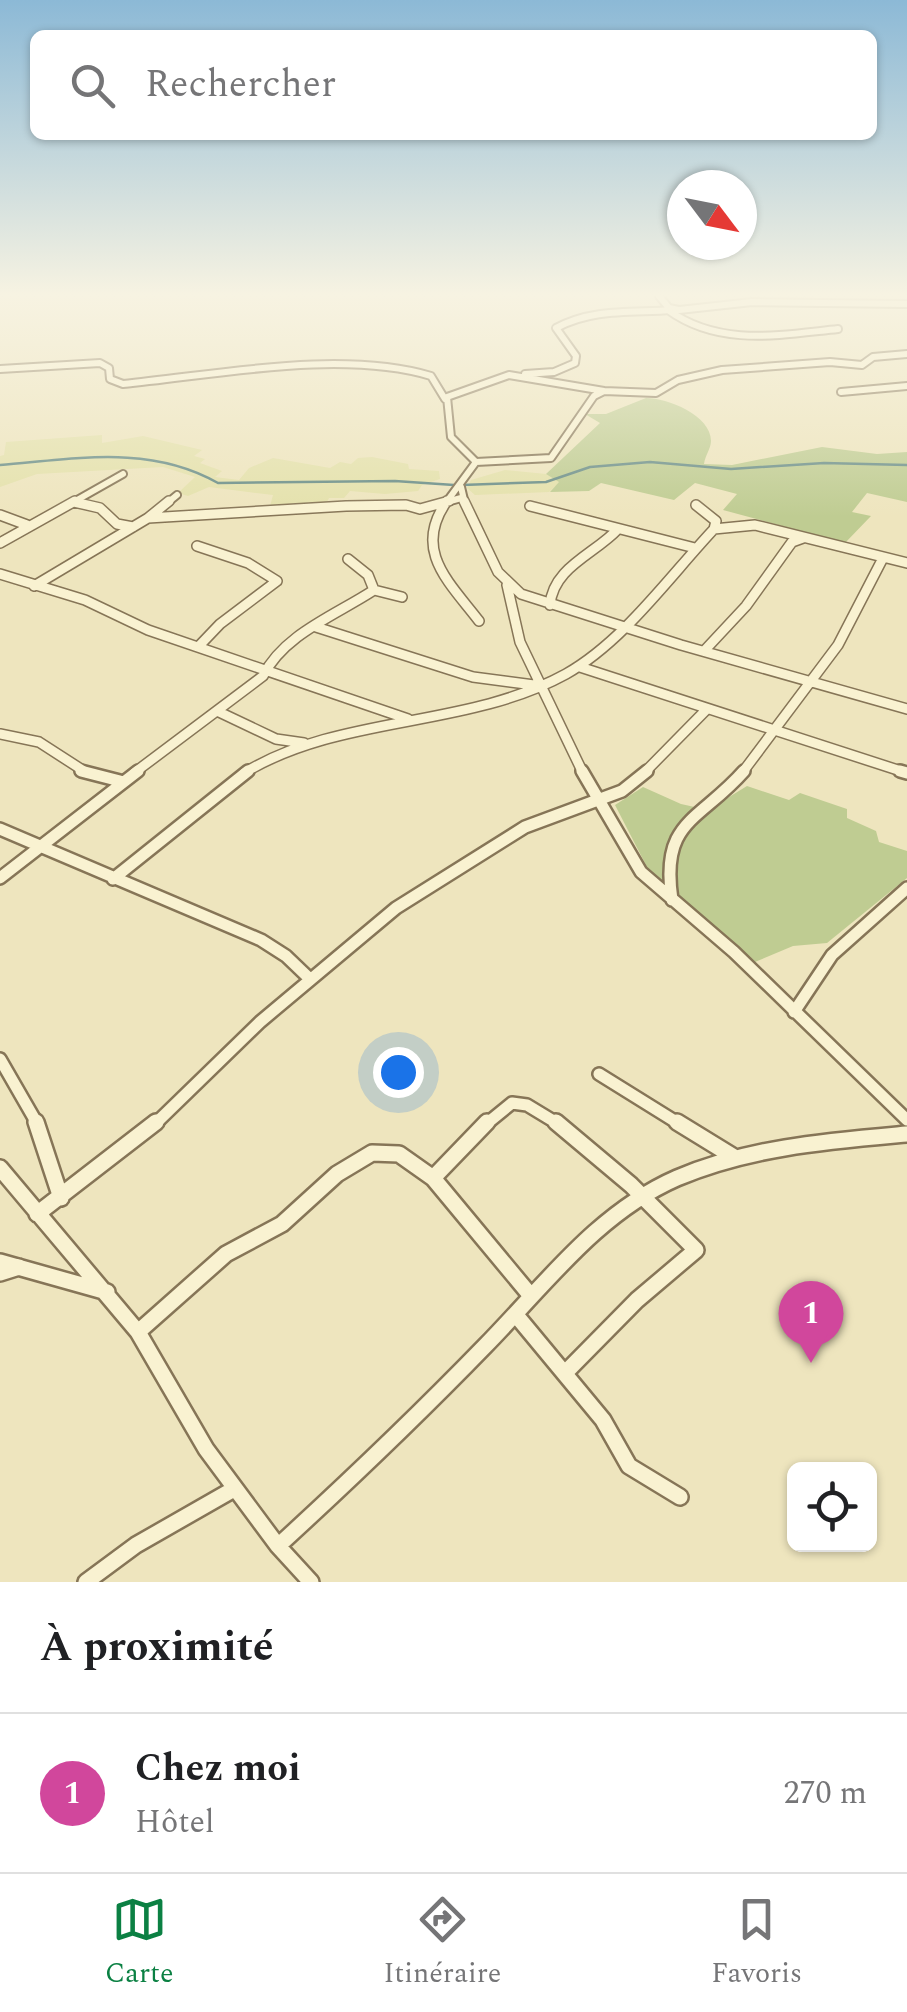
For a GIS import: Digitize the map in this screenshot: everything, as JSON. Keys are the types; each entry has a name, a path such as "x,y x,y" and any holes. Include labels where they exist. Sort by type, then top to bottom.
{"street":[{"path":"109,370 110,379 123,384 295,370"},
{"path":"410,370 431,376 446,399 451,438 476,462 551,458 594,396 605,391"},
{"path":"446,399 462,390 515,375 559,370"},
{"path":"515,375 561,386 656,392 678,380 724,370"},
{"path":"841,392 907,386"},
{"path":"148,518 346,506 406,504 420,508 449,500 461,492 476,462"},
{"path":"0,543 123,474"},
{"path":"461,492 507,585 506,602 527,660 641,872 734,952 907,1120"},
{"path":"34,586 134,527 177,495"},
{"path":"449,500 434,522 432,549 436,562 479,621"},
{"path":"74,502 100,508 118,524 134,527"},
{"path":"530,506 695,548"},
{"path":"113,878 260,762 312,744 501,697 580,667 714,529 716,521 696,506"},
{"path":"0,515 27,526"},
{"path":"714,529 756,525 907,564"},
{"path":"550,606 549,595 561,576 600,548 618,529"},
{"path":"704,651 746,606 752,592 792,542 804,538"},
{"path":"197,546 248,564 278,581 220,624 199,646"},
{"path":"672,900 668,862 672,846 704,807 736,779 817,684 883,558"},
{"path":"348,559 368,575 374,590"},
{"path":"0,574 85,600 148,630 410,720"},
{"path":"507,585 550,606 907,709"},
{"path":"0,878 120,781 263,676 264,668 293,641 374,590 402,597"},
{"path":"316,627 441,668 504,684 540,685"},
{"path":"580,667 907,774"},
{"path":"501,697 508,687 504,684"},
{"path":"38,1214 178,1106 260,1022 396,908 525,826 601,801 638,780 707,708"},
{"path":"217,712 276,739 312,744"},
{"path":"0,734 39,742 72,767 98,778 120,781"},
{"path":"0,828 38,848 261,940 286,956 310,979"},
{"path":"794,1012 832,955 907,888"},
{"path":"0,1059 29,1104 54,1159 61,1198"},
{"path":"598,1074 734,1156"},
{"path":"433,1178 507,1106 526,1102 548,1114 696,1250 637,1300 565,1373"},
{"path":"278,1546 359,1472 578,1248 641,1196 734,1156 810,1142 907,1134"},
{"path":"138,1332 226,1254 282,1224 359,1158 372,1153 399,1154 433,1178 531,1296"},
{"path":"0,1168 138,1332 206,1449 278,1546 310,1582"},
{"path":"0,1262 108,1292"},
{"path":"0,1273 20,1267"},
{"path":"516,1315 603,1420 629,1466 680,1496"},
{"path":"86,1582 136,1545 234,1488"}],"shaded area":[{"path":"102,435 102,443 143,436 202,450 194,456 205,459 200,463 222,471 215,477 239,480 249,468 273,458 330,468 340,462 351,464 358,458 372,457 408,464 409,469 439,471 440,479 422,485 418,491 350,491 344,498 329,498 325,506 269,510 273,495 209,487 188,496 178,493 195,477 163,467 37,474 0,487 0,456 4,455 6,442"},
{"path":"505,470 546,474 560,482 549,492 475,495 467,488 471,480"}],"green space":[{"path":"646,398 676,405 704,423 711,441 704,464 732,465 822,447 877,454 907,452 907,502 867,493 852,512 871,516 845,543 723,510 737,494 695,483 674,500 601,483 589,491 550,492 559,482 546,474 600,423 585,414 606,414"},
{"path":"747,786 789,800 800,793 847,809 847,818 876,831 879,842 907,851 907,878 827,943 793,946 755,962 648,869 615,805 643,787 681,804 708,810"}],"waterway":[{"path":"0,465 112,457 166,463 218,483 395,481 454,485"},
{"path":"462,485 546,482 590,467 650,462 731,469 824,463 907,465"}],"place":[{"name":"Chez moi","path":"811,1363"}]}
